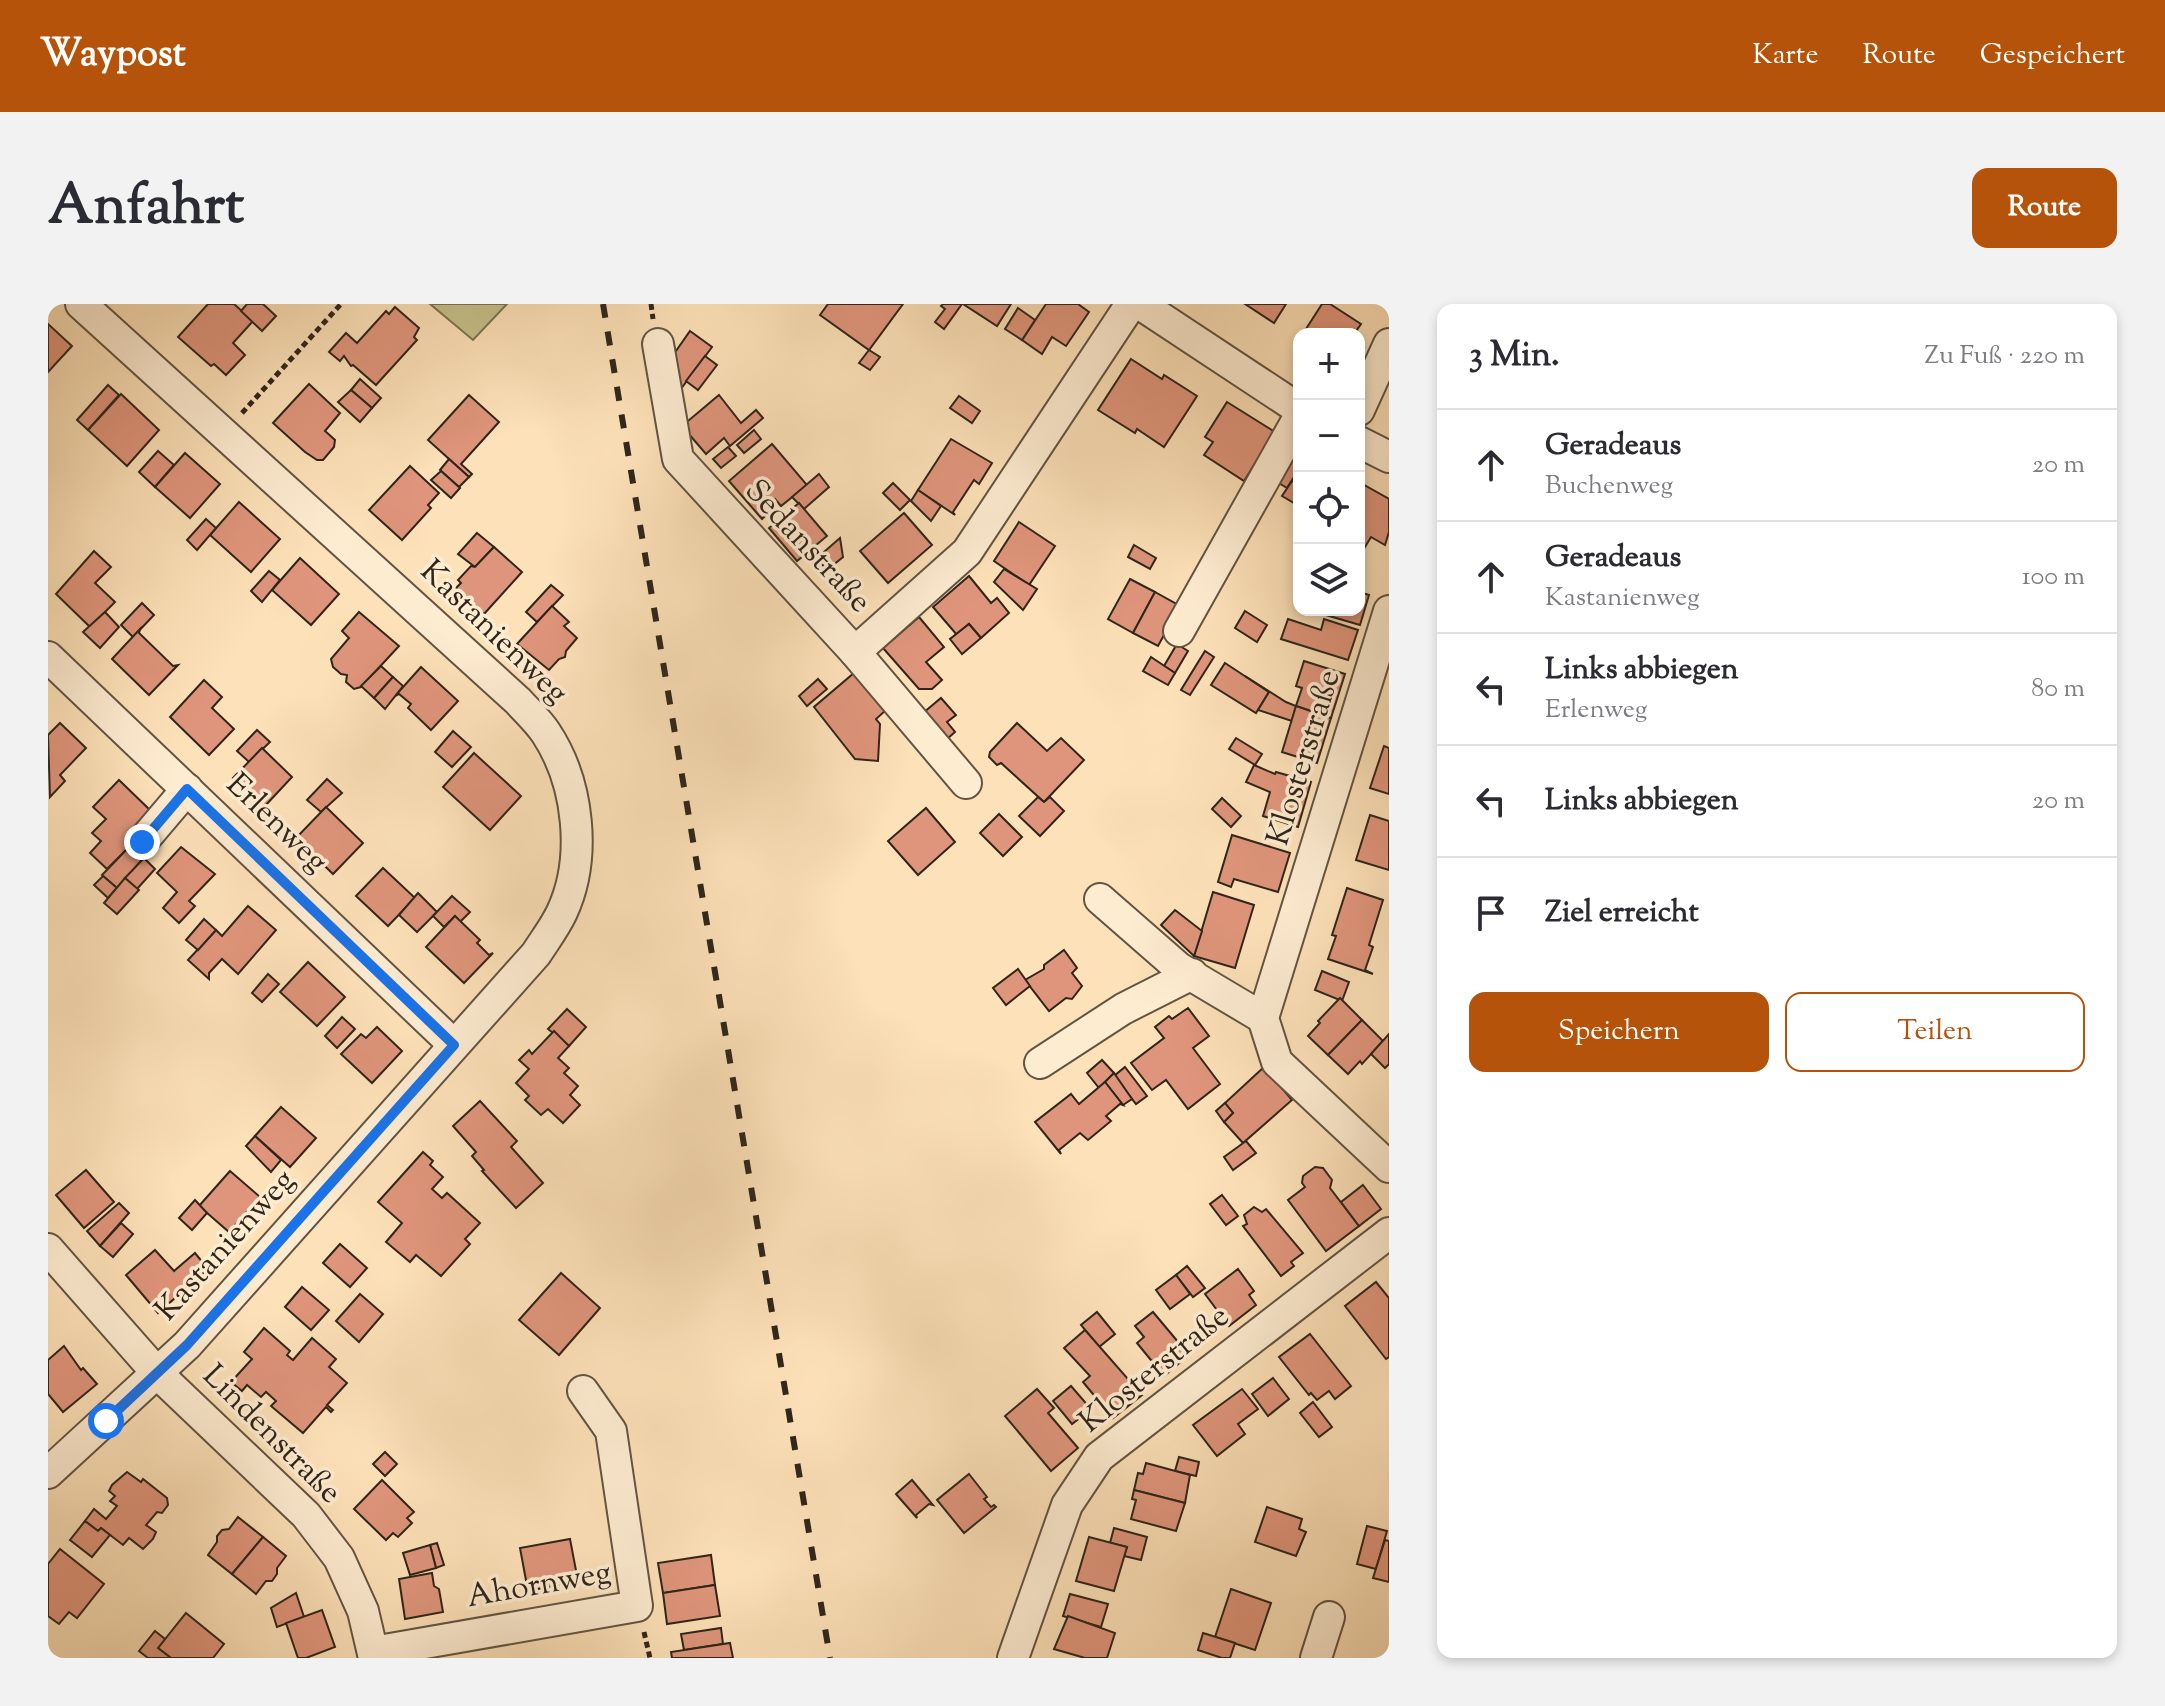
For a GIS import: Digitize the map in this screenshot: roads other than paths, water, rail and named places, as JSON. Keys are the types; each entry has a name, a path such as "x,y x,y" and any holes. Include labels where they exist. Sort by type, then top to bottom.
{"street":[{"name":"Kastanienweg","path":"48,1473 158,1374 536,954 563,911 575,869 576,822 568,777 546,733 518,701 81,304"},
{"name":"Sedanstraße","path":"658,344 678,459 855,652 967,552 1131,304"},
{"path":"1140,304 1293,405"},
{"path":"1364,400 1389,344"},
{"path":"1179,631 1293,428"},
{"path":"1365,445 1389,457"},
{"name":"Klosterstraße","path":"1263,1018 1389,611"},
{"path":"855,652 966,783"},
{"name":"Erlenweg","path":"48,657 454,1045"},
{"path":"142,842 187,789"},
{"path":"1100,899 1179,968 1263,1018 1277,1062 1389,1167"},
{"path":"1040,1063 1123,1009 1192,974"},
{"name":"Klosterstraße","path":"1013,1658 1067,1505 1099,1457 1389,1233"},
{"name":"Lindenstraße","path":"48,1249 158,1374 314,1526 339,1558 363,1611 374,1655"},
{"name":"Ahornweg","path":"374,1655 637,1606 611,1431 583,1391"},
{"path":"1316,1658 1329,1617"}],"railway":[{"path":"603,304 830,1658"}]}
